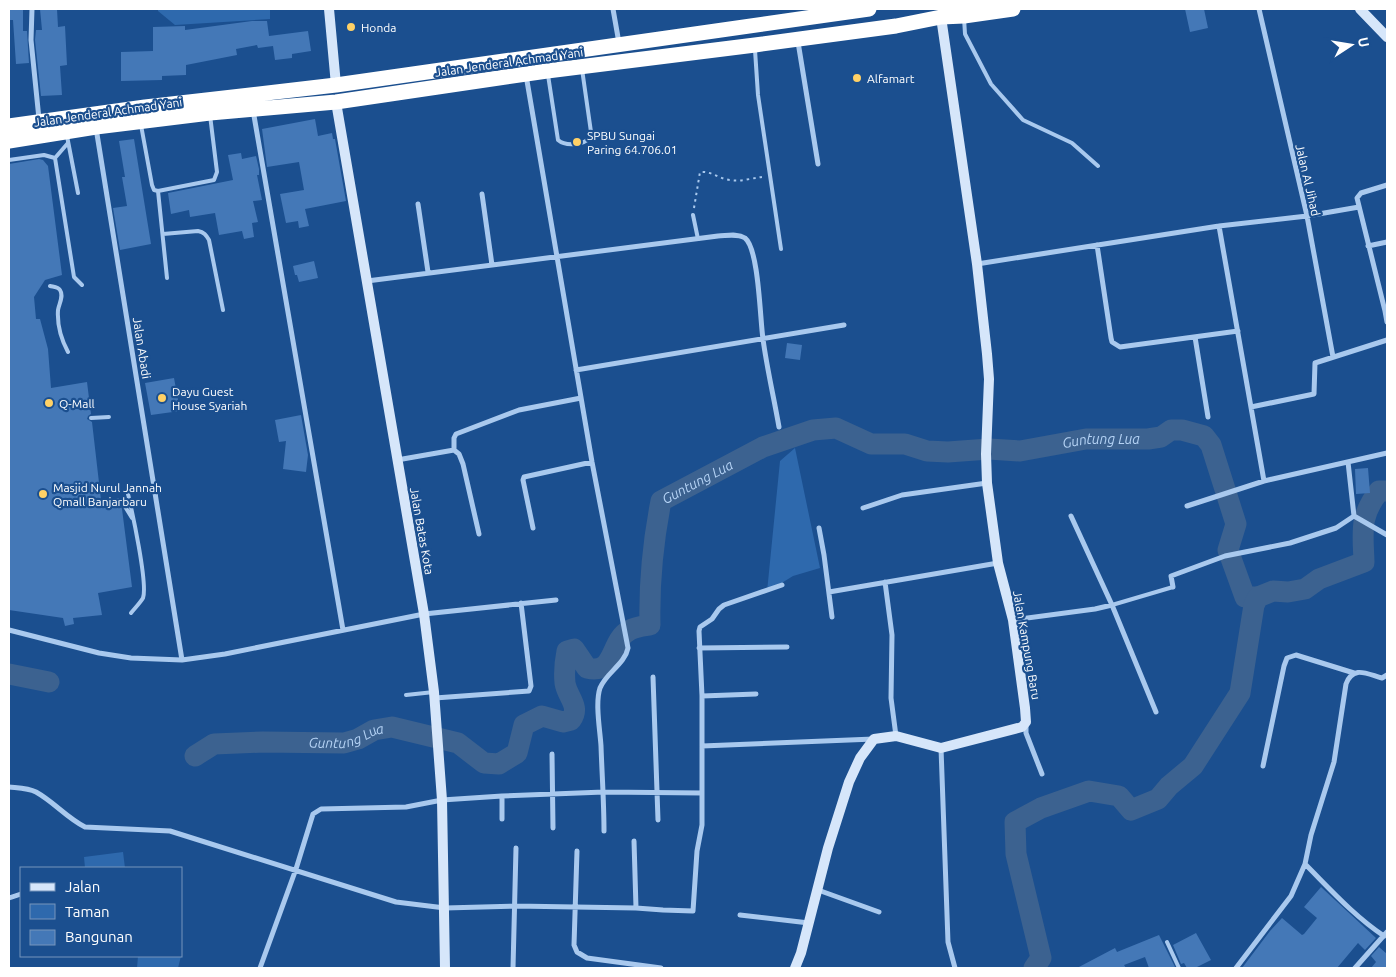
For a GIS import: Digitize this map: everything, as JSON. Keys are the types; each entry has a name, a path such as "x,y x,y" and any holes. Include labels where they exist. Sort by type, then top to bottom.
{"highway":[{"name":"Jalan Jenderal Achmad Yani","path":"9,126 145,107 336,85 619,43 869,9"},
{"name":"Jalan Jenderal Achmad Yani","path":"9,141 67,137 96,127 210,113 336,102 525,74 755,45 896,26 941,17 964,16 1013,9"},
{"path":"474,64 477,82"}],"street":[{"path":"32,9 32,40 39,122"},
{"path":"329,9 336,85"},
{"path":"613,9 619,43"},
{"name":"Jalan Al Jihad","path":"1259,9 1306,216 1333,357"},
{"path":"1360,9 1387,37"},
{"name":"Jalan Kampung Baru","path":"941,17 977,264 989,379 986,435 987,483 998,563 1013,620 1026,708 1026,722"},
{"path":"798,39 818,164"},
{"path":"525,74 592,462 626,638 627,654 608,676 600,689 598,706 604,792 604,831"},
{"name":"Jalan Batas Kota","path":"336,102 424,614 434,695 442,800 445,968"},
{"path":"252,109 343,630"},
{"name":"Jalan Abadi","path":"96,127 182,660"},
{"path":"1387,185 1359,194 1357,198 1386,310 1387,322"},
{"path":"482,194 492,265"},
{"path":"418,204 428,272"},
{"path":"977,264 1219,226 1306,216 1360,206"},
{"path":"1219,226 1264,481"},
{"path":"367,281 698,239 735,235 745,238 752,248 756,269 763,339 779,427"},
{"path":"1368,246 1387,242"},
{"path":"1097,245 1112,342 1120,347 1238,331"},
{"path":"576,370 844,326"},
{"path":"1195,337 1208,416"},
{"path":"1251,407 1314,394 1314,365 1317,362 1387,340"},
{"path":"454,450 454,438 460,432 519,410 581,398"},
{"path":"397,460 454,450 459,454 464,464 479,534"},
{"path":"1187,506 1264,481 1387,453"},
{"path":"533,528 523,480 524,477 592,462"},
{"path":"1348,462 1354,516"},
{"path":"863,508 902,496 987,483"},
{"path":"1071,516 1112,605 1156,712"},
{"path":"1354,516 1387,535"},
{"path":"1173,587 1172,576 1225,556 1290,543 1336,528 1354,516"},
{"path":"819,528 832,617"},
{"path":"828,592 998,563"},
{"path":"885,582 892,635 891,698 896,736"},
{"path":"9,787 36,792 76,823 85,827 170,831 396,902 445,908 576,906 693,910 697,851 702,825 702,696 698,648 700,627 712,619 724,605 782,585"},
{"path":"9,630 99,653 131,658 182,660 225,654 424,614 556,600"},
{"path":"434,695 526,693 530,690 521,603"},
{"path":"1013,620 1112,605"},
{"path":"698,648 787,647"},
{"path":"1263,766 1287,658 1296,655 1354,673 1362,672 1382,678 1387,675"},
{"path":"1236,968 1291,896 1305,864 1311,835 1334,762 1346,684 1349,677 1354,673"},
{"path":"654,677 658,820"},
{"path":"702,696 756,694"},
{"path":"702,746 874,739 896,736 941,748 1022,727 1026,722"},
{"path":"1026,722 1026,733 1042,774"},
{"path":"799,968 828,848 849,782 860,758 874,739"},
{"path":"941,748 948,942 955,968"},
{"path":"552,754 553,828"},
{"path":"260,968 296,870 312,814 317,811 326,808 406,807 442,800 502,796 604,792 702,793"},
{"path":"502,796 502,819"},
{"path":"634,841 636,908"},
{"path":"514,968 516,848"},
{"path":"577,851 574,945 577,952 587,958 660,968"},
{"path":"1305,864 1372,928 1385,934 1355,968"},
{"path":"818,890 879,912"},
{"path":"740,915 810,923"}],"lane":[{"path":"964,16 965,34 991,84 1024,120 1072,143 1098,166"},
{"path":"755,45 758,95 782,249"},
{"path":"547,71 558,140 564,144 584,142 591,132 582,67"},
{"path":"140,122 152,185 154,190 158,191 214,180 216,177 210,113"},
{"path":"67,137 55,158 74,277 82,285"},
{"path":"67,137 78,193"},
{"path":"9,160 44,155 55,158"},
{"path":"158,191 168,278"},
{"path":"693,215 698,239"},
{"path":"163,234 203,232 210,244 223,310"},
{"path":"50,286 60,289 62,293 58,310 59,328 61,338 68,352"},
{"path":"91,418 109,418"},
{"path":"128,494 135,522 144,592 142,599 131,613"},
{"path":"101,504 121,500 135,522"},
{"path":"1112,605 1173,587"},
{"path":"406,695 434,695"},
{"path":"1167,942 1179,968"}],"path":[{"path":"693,215 700,172 736,181 770,175"}],"green space":[{"path":"158,9 270,9 270,19 175,25"},
{"path":"795,448 820,568 793,576 767,592 780,461"},
{"path":"123,852 125,867 85,867 84,857"},
{"path":"138,957 181,957 178,968 137,968"}],"building":[{"path":"9,9 23,9 23,31 27,31 29,63 16,64 13,20 9,20"},
{"path":"40,9 57,9 58,27 65,26 67,65 60,66 62,95 41,96 35,40 36,30 42,30"},
{"path":"1185,9 1204,9 1208,28 1190,32"},
{"path":"252,21 267,21 269,36 308,31 311,51 292,54 292,58 275,60 273,46 258,48 257,45 236,49 237,55 186,65 186,75 162,76 162,80 121,81 121,52 153,51 153,27 185,26 185,30"},
{"path":"315,119 318,136 332,133 333,139 335,139 346,201 305,209 309,226 299,228 298,221 286,223 280,194 304,190 299,162 267,167 262,129"},
{"path":"134,139 151,244 120,250 113,208 127,206 122,177 125,177 119,141"},
{"path":"241,153 242,159 256,156 259,169 259,175 257,175 262,200 253,201 258,222 252,223 254,237 244,239 242,231 219,235 215,213 190,217 189,210 171,214 168,193 233,180 228,155"},
{"name":"Q-Mall","path":"43,160 48,166 62,275 45,280 34,297 36,319 40,319 48,349 51,388 87,382 91,414 87,419 92,422 101,500 97,505 102,508 120,505 122,509 132,587 98,593 102,615 73,618 74,624 65,626 63,618 9,610 9,164"},
{"path":"314,261 318,278 299,282 293,266"},
{"path":"787,343 802,345 800,360 785,358"},
{"path":"174,378 180,411 151,415 145,383"},
{"path":"301,415 308,455 306,472 283,469 286,441 279,442 275,420"},
{"path":"1368,468 1370,493 1356,494 1355,469"},
{"path":"1321,887 1376,938 1365,950 1358,943 1337,968 1242,968 1282,918 1302,935 1304,934 1317,918 1304,907"},
{"path":"1196,933 1211,960 1195,968 1187,968 1184,963 1181,964 1173,945"},
{"path":"1159,935 1175,967 1149,968 1145,957 1124,965 1126,968 1077,968 1115,948 1117,952"},
{"path":"1379,947 1387,954 1387,968 1371,968 1376,962 1371,956"}],"waterway":[{"name":"Guntung Lua","path":"195,756 214,744 263,742 344,743 358,739 374,730 392,727 458,743 484,763 499,764 517,753 524,725 542,716 563,722 571,720 575,710 565,683 567,651 574,649 587,668 597,669 608,662 623,635 634,628 650,625 652,563 661,501 763,447 813,430 836,428 871,444 905,444 927,451 948,452 989,449 1020,451 1086,439 1148,439 1161,437 1171,430 1182,430 1204,436 1211,445 1236,524 1228,550 1245,597 1258,597"},
{"path":"1034,968 1041,958 1016,854 1015,822 1041,808 1089,791 1119,796 1131,810 1158,799 1169,786 1193,766 1240,693 1254,605 1258,597 1273,591 1288,592 1305,589 1319,579 1364,562 1363,533 1365,517 1379,491 1387,491"},
{"path":"9,674 49,682"}],"place":[{"name":"Honda","path":"351,27"},
{"name":"Alfamart","path":"857,78"},
{"name":"SPBU Sungai Paring 64.706.01","path":"577,142"},
{"name":"Dayu Guest House Syariah","path":"162,398"},
{"name":"Q-Mall","path":"49,403"},
{"name":"Masjid Nurul Jannah Qmall Banjarbaru","path":"43,494"}]}
